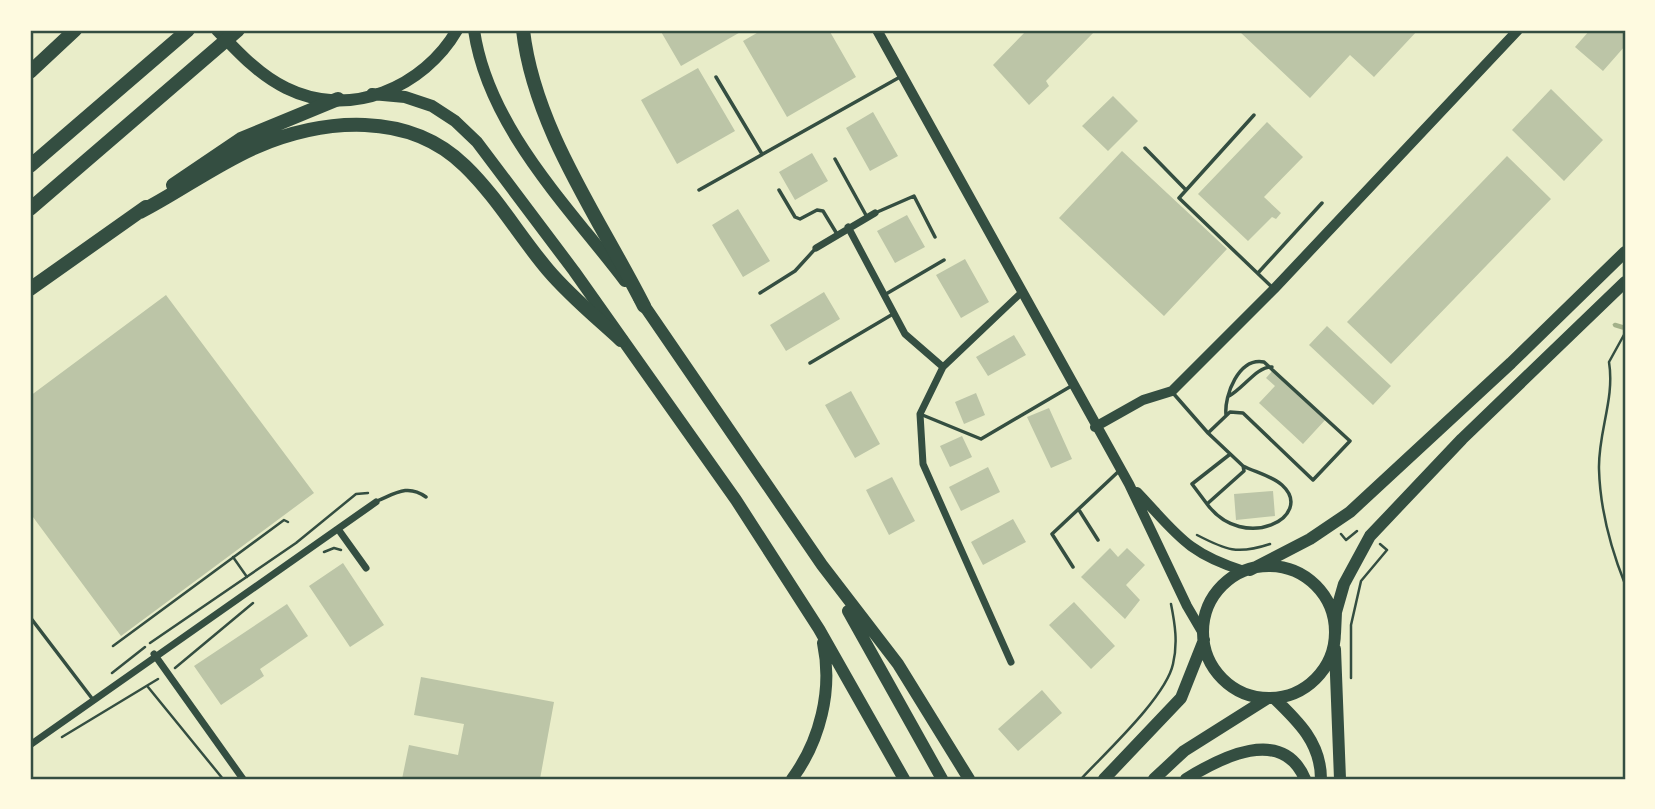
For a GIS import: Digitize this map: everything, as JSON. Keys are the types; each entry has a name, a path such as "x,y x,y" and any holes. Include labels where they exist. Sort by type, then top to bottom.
{"highway":[{"path":"30,72 75,30"},
{"path":"217,30 273,81 301,94 338,99"},
{"path":"30,209 238,30"},
{"path":"30,289 140,212 179,180 241,139 338,99 397,88 425,71 446,49 457,30"},
{"path":"474,30 485,76 510,125 644,306 822,565 898,664 969,779"},
{"path":"523,30 531,75 548,122 644,306"},
{"path":"30,166 185,33"},
{"path":"372,94 419,101 444,113 466,131 518,195 736,500 819,629 904,779"},
{"path":"140,212 228,162 282,138 344,125 377,125 397,129 435,143 467,168 572,297 621,340"},
{"path":"1104,779 1181,698 1204,637 1207,611 1224,584 1310,539 1350,512 1511,363 1625,251"},
{"path":"1154,779 1184,751 1271,698 1299,691 1314,681 1329,659 1344,584 1370,536 1462,439 1625,282"},
{"path":"822,565 942,779"},
{"path":"1247,571 1285,568 1309,580 1331,608 1335,638 1340,779"},
{"path":"792,779 816,737 825,699 828,677 819,629"},
{"path":"1204,637 1213,666 1225,681 1250,695 1271,698 1306,729 1316,748 1321,779"},
{"path":"1186,779 1232,754 1257,749 1271,750 1289,757 1305,779"}],"street":[{"path":"877,30 1095,427 1121,469 1186,606 1204,637"},
{"path":"1095,427 1143,400 1172,391 1274,289 1518,30"},
{"path":"816,248 876,213"},
{"path":"848,227 905,334 943,367"},
{"path":"1011,662 923,464 920,414 943,367 1022,292"},
{"path":"1129,484 1185,543 1209,559 1247,571"},
{"path":"30,745 94,701 154,654 376,502"},
{"path":"338,528 366,568"},
{"path":"154,654 243,779"}],"lane":[{"path":"716,76 762,154"},
{"path":"699,190 901,76"},
{"path":"1254,116 1179,198 1274,289"},
{"path":"1145,148 1186,190"},
{"path":"835,159 867,217"},
{"path":"779,190 795,217 800,219 817,210 823,211 837,234"},
{"path":"876,213 914,196 935,237"},
{"path":"1258,273 1322,203"},
{"path":"760,293 795,271 816,248"},
{"path":"884,295 944,260"},
{"path":"810,363 893,314"},
{"path":"1208,433 1226,415 1237,411 1243,413 1310,479 1316,479 1349,445 1349,438 1275,368 1259,361 1247,366 1235,378 1225,404 1226,415"},
{"path":"1229,396 1244,387 1265,366 1275,368"},
{"path":"920,414 981,439 1073,386"},
{"path":"1172,391 1229,455 1242,466 1280,483 1287,491 1290,509 1286,516 1270,526 1232,526 1220,520 1192,485 1229,455"},
{"path":"1207,504 1242,475 1242,466"},
{"path":"1073,567 1052,534 1121,469"},
{"path":"376,502 406,489 416,490 426,497"},
{"path":"1079,510 1098,540"},
{"path":"30,617 94,701"}],"path":[{"path":"1625,333 1609,362 1612,384 1599,468 1612,553 1625,584"},
{"path":"108,676 296,543 356,494 371,492 376,502"},
{"path":"113,646 284,520 288,522"},
{"path":"1346,540 1361,527"},
{"path":"1185,543 1195,533 1223,549 1247,552 1275,542"},
{"path":"323,553 334,548 341,551 349,562 357,556"},
{"path":"1351,690 1351,625 1361,581 1387,551"},
{"path":"233,557 247,577"},
{"path":"1081,779 1160,693 1173,667 1177,639 1168,595"},
{"path":"62,737 168,674 259,598"},
{"path":"147,685 223,779"}],"building":[{"path":"660,30 744,30 681,66"},
{"path":"762,30 829,30 856,77 787,117 743,41"},
{"path":"1027,30 1096,30 1046,81 1049,86 1029,105 993,65"},
{"path":"1418,30 1374,77 1350,55 1310,98 1240,32"},
{"path":"1590,30 1625,30 1625,46 1603,71 1575,47"},
{"path":"698,68 735,131 677,164 641,100"},
{"path":"1551,89 1603,140 1564,181 1512,130"},
{"path":"1113,96 1138,121 1108,151 1082,126"},
{"path":"873,112 898,156 870,171 846,128"},
{"path":"1267,122 1303,157 1264,197 1281,213 1276,219 1272,217 1248,241 1198,194"},
{"path":"1122,151 1227,249 1164,316 1059,218"},
{"path":"812,153 828,181 795,200 779,172"},
{"path":"1507,156 1551,199 1391,364 1347,322"},
{"path":"738,209 770,261 743,277 712,225"},
{"path":"907,215 925,247 895,263 877,231"},
{"path":"965,259 989,302 961,318 936,275"},
{"path":"824,292 840,319 786,351 770,325"},
{"path":"166,295 314,493 121,636 30,513 30,396"},
{"path":"1327,326 1391,386 1373,405 1309,345"},
{"path":"1014,335 1026,355 988,376 976,357"},
{"path":"1273,370 1326,419 1303,444 1259,403 1275,386 1266,378"},
{"path":"851,391 880,444 855,458 825,405"},
{"path":"976,393 985,415 964,424 955,402"},
{"path":"1049,408 1072,459 1051,468 1027,417"},
{"path":"962,436 972,457 950,467 940,446"},
{"path":"988,467 1000,492 961,511 949,487"},
{"path":"892,477 915,521 889,535 866,490"},
{"path":"1273,491 1275,516 1236,520 1234,494"},
{"path":"1013,519 1026,542 983,565 971,542"},
{"path":"1110,548 1118,557 1127,548 1145,565 1126,585 1140,600 1125,619 1081,577"},
{"path":"343,563 384,625 350,647 309,586"},
{"path":"1074,602 1115,646 1091,669 1049,625"},
{"path":"287,604 308,636 260,669 264,676 221,705 194,666"},
{"path":"421,677 554,702 540,779 402,779 409,745 458,755 464,724 414,715"},
{"path":"1042,690 1062,713 1018,751 998,729"}],"waterway":[{"path":"1615,325 1625,328"}]}
